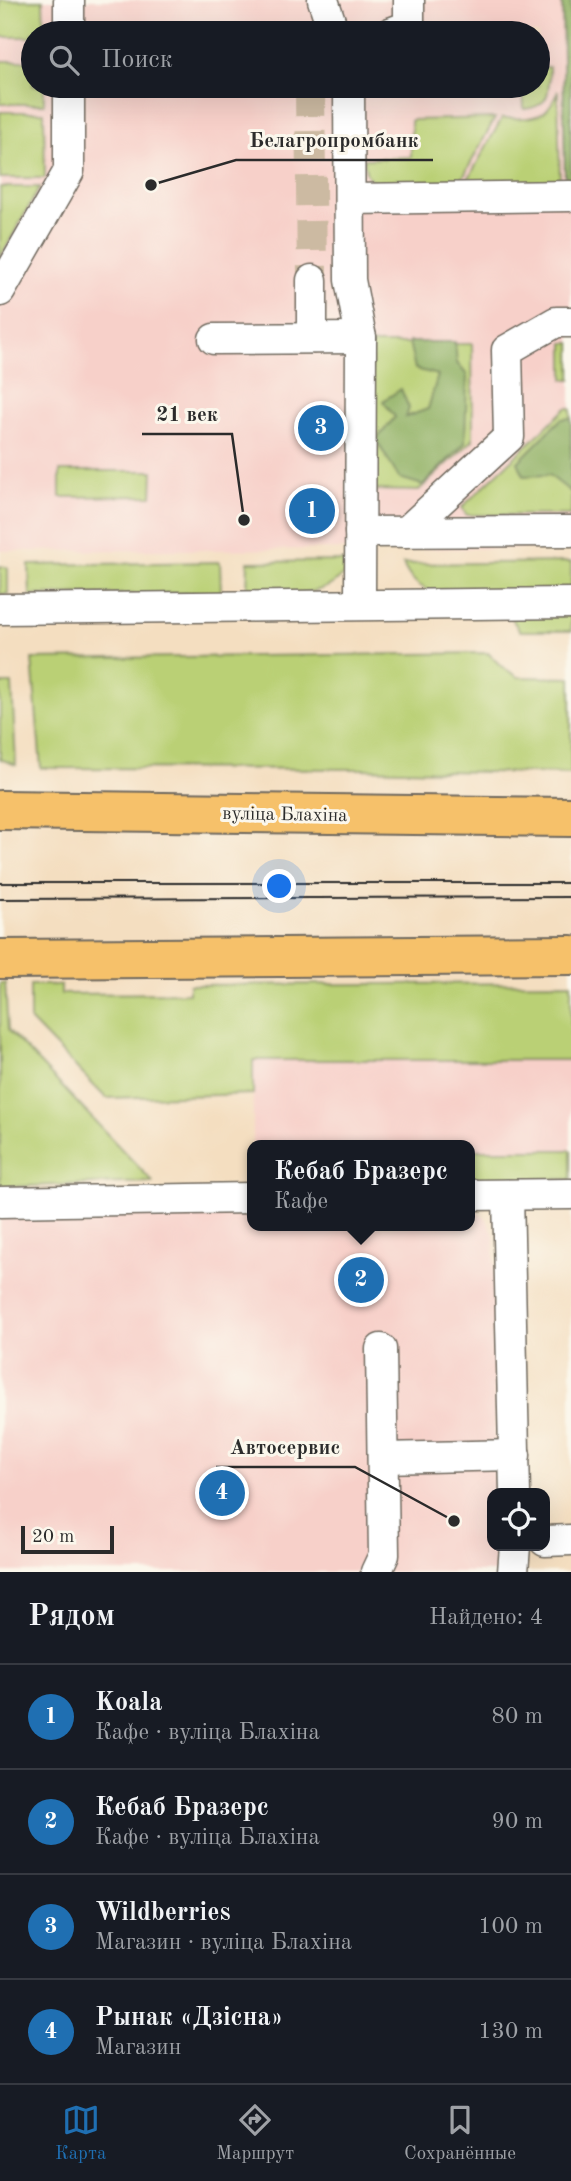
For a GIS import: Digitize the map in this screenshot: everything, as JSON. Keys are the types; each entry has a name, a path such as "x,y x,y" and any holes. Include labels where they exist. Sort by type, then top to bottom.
{"main road":[{"name":"вуліца Блахіна","path":"1,808 567,823"},
{"path":"0,959 565,949"}],"street":[{"path":"69,0 69,21"},
{"path":"323,0 330,21"},
{"path":"408,0 409,21"},
{"path":"0,291 69,171 69,98"},
{"path":"350,98 350,280 361,338 360,604"},
{"path":"350,199 571,196"},
{"path":"312,280 312,338"},
{"path":"406,532 509,437 507,350 556,322 571,322"},
{"path":"214,339 361,338"},
{"path":"360,532 571,531"},
{"path":"0,609 571,603"},
{"path":"475,1195 571,1194"},
{"path":"508,1195 515,1488"},
{"path":"0,1202 247,1198"},
{"path":"376,1572 384,1555 381,1349"},
{"path":"383,1458 514,1455"},
{"path":"550,1541 571,1540"},
{"path":"513,1572 515,1551"}],"shaded area":[{"path":"0,0 571,0 571,548 0,551"},
{"path":"253,1060 571,1060 571,1150 475,1150 475,1140 253,1140"},
{"path":"475,1211 486,1218 494,1235 495,1488 487,1488 487,1551 495,1551 495,1572 0,1572 0,1217 247,1212 247,1231 475,1231"}],"green space":[{"path":"0,0 43,0 44,21 21,21 21,37 0,37"},
{"path":"562,0 571,0 571,185 565,185"},
{"path":"0,61 21,61 21,98 44,98 44,104 0,104"},
{"path":"558,90 560,185 465,185 502,118 530,118 543,113"},
{"path":"524,98 546,98 540,104 524,109"},
{"path":"0,112 44,112 45,178 0,178"},
{"path":"495,118 459,185 379,186 367,175 364,159 411,157 411,120"},
{"path":"0,187 40,187 0,258"},
{"path":"409,342 455,342 457,363 467,375 465,443 423,485 399,478 376,440 395,417 383,401 401,389 409,408 406,417 428,409 438,375 415,369"},
{"path":"564,343 571,343 571,379 564,379"},
{"path":"371,344 472,344 473,440 418,491 371,490"},
{"path":"566,408 571,408 571,515 466,515 462,507"},
{"path":"571,418 571,492 549,475 524,476 518,462 561,419"},
{"path":"60,471 153,471 152,496 60,497"},
{"path":"351,561 333,584 321,589 292,593 247,592 248,562"},
{"path":"220,562 221,593 30,595 29,565"},
{"path":"571,562 571,590 429,591 413,580 403,564"},
{"path":"0,566 8,568 8,594 0,594"},
{"path":"510,616 571,616 571,631 520,631"},
{"path":"488,653 518,677 571,678 571,774 360,769 41,768 32,659"},
{"path":"0,684 12,684 16,765 0,759"},
{"path":"0,983 5,983 8,1030 153,1182 0,1187"},
{"path":"571,983 571,1060 253,1060 253,1094 106,1098 30,1020 30,985 61,985 61,994 189,993 189,985"},
{"path":"475,1150 571,1150 571,1179 475,1181"}],"tunnel":[{"path":"310,98 312,280"}],"tram line":[{"path":"0,883 571,883"},
{"path":"0,899 571,897"}],"place":[{"name":"Белагропромбанк","path":"151,185"},
{"name":"Wildberries","path":"321,428"},
{"name":"Koala","path":"312,511"},
{"name":"21 век","path":"244,520"},
{"name":"Кебаб Бразерс","path":"361,1280"},
{"name":"Рынак «Дзісна»","path":"222,1493"},
{"name":"Автосервис","path":"454,1521"}]}
